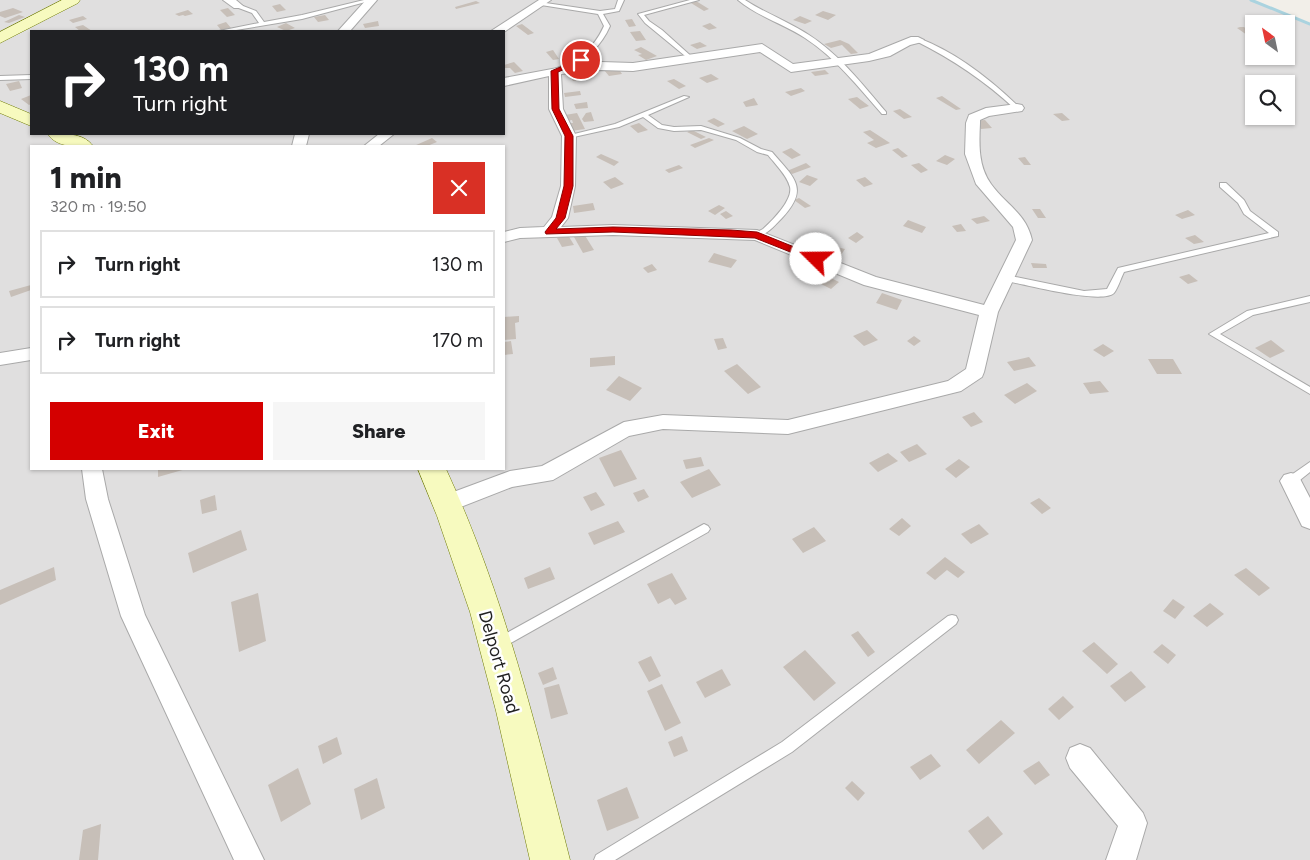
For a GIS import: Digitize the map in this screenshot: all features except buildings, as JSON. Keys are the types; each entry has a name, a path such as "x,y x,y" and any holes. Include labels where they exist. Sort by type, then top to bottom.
{"street":[{"path":"0,38 73,0"},
{"path":"345,30 371,0"},
{"path":"499,30 544,1"},
{"path":"505,82 555,71 613,64 633,67 762,48 791,68 840,63 881,55 903,42 918,40"},
{"path":"549,232 560,218 568,186 569,136 556,109 555,71"},
{"path":"0,106 30,121"},
{"path":"448,503 510,479 546,474 624,430 662,422 788,427 954,386 975,372 989,312 1024,240 1021,226 983,184 972,154 973,123 974,118 981,114 1017,108"},
{"path":"59,135 81,145"},
{"path":"372,145 386,135"},
{"path":"505,237 520,233 613,230 757,235 870,281 989,312"},
{"path":"0,359 30,354"},
{"path":"92,470 97,499 133,616 249,860"},
{"name":"Delport Road","path":"432,470 448,503 497,644 550,860"},
{"path":"1291,481 1310,520"},
{"path":"1080,758 1133,823 1121,860"}],"lane":[{"path":"227,30 302,17 371,0"},
{"path":"544,1 600,13 617,10 620,0"},
{"path":"690,58 647,22 641,14 696,0"},
{"path":"741,0 759,13 807,36 840,63 884,113"},
{"path":"233,3 254,12 262,23"},
{"path":"555,71 581,60 602,38 607,26 600,13"},
{"path":"918,40 969,70 1017,108"},
{"path":"0,78 30,78"},
{"path":"569,136 617,126 686,97"},
{"path":"644,115 660,127 674,130 701,128 738,138 759,151 770,153 787,174 794,187 794,196 778,218 757,235"},
{"path":"1006,278 1084,294 1110,292 1121,270 1275,234 1247,212 1241,202 1223,184"},
{"path":"1310,299 1250,313 1213,334 1310,391"},
{"path":"1291,481 1310,466"},
{"path":"497,644 704,529"},
{"path":"601,860 787,747 952,620"}],"shaded area":[{"path":"0,0 1251,0 1288,15 1245,15 1245,65 1295,65 1295,18 1310,24 1310,860 0,860"}],"waterway":[{"path":"1251,0 1310,24"}],"route":[{"path":"581,60 555,71 556,109 569,136 568,186 560,218 549,232 613,230 757,235 816,259"}]}
